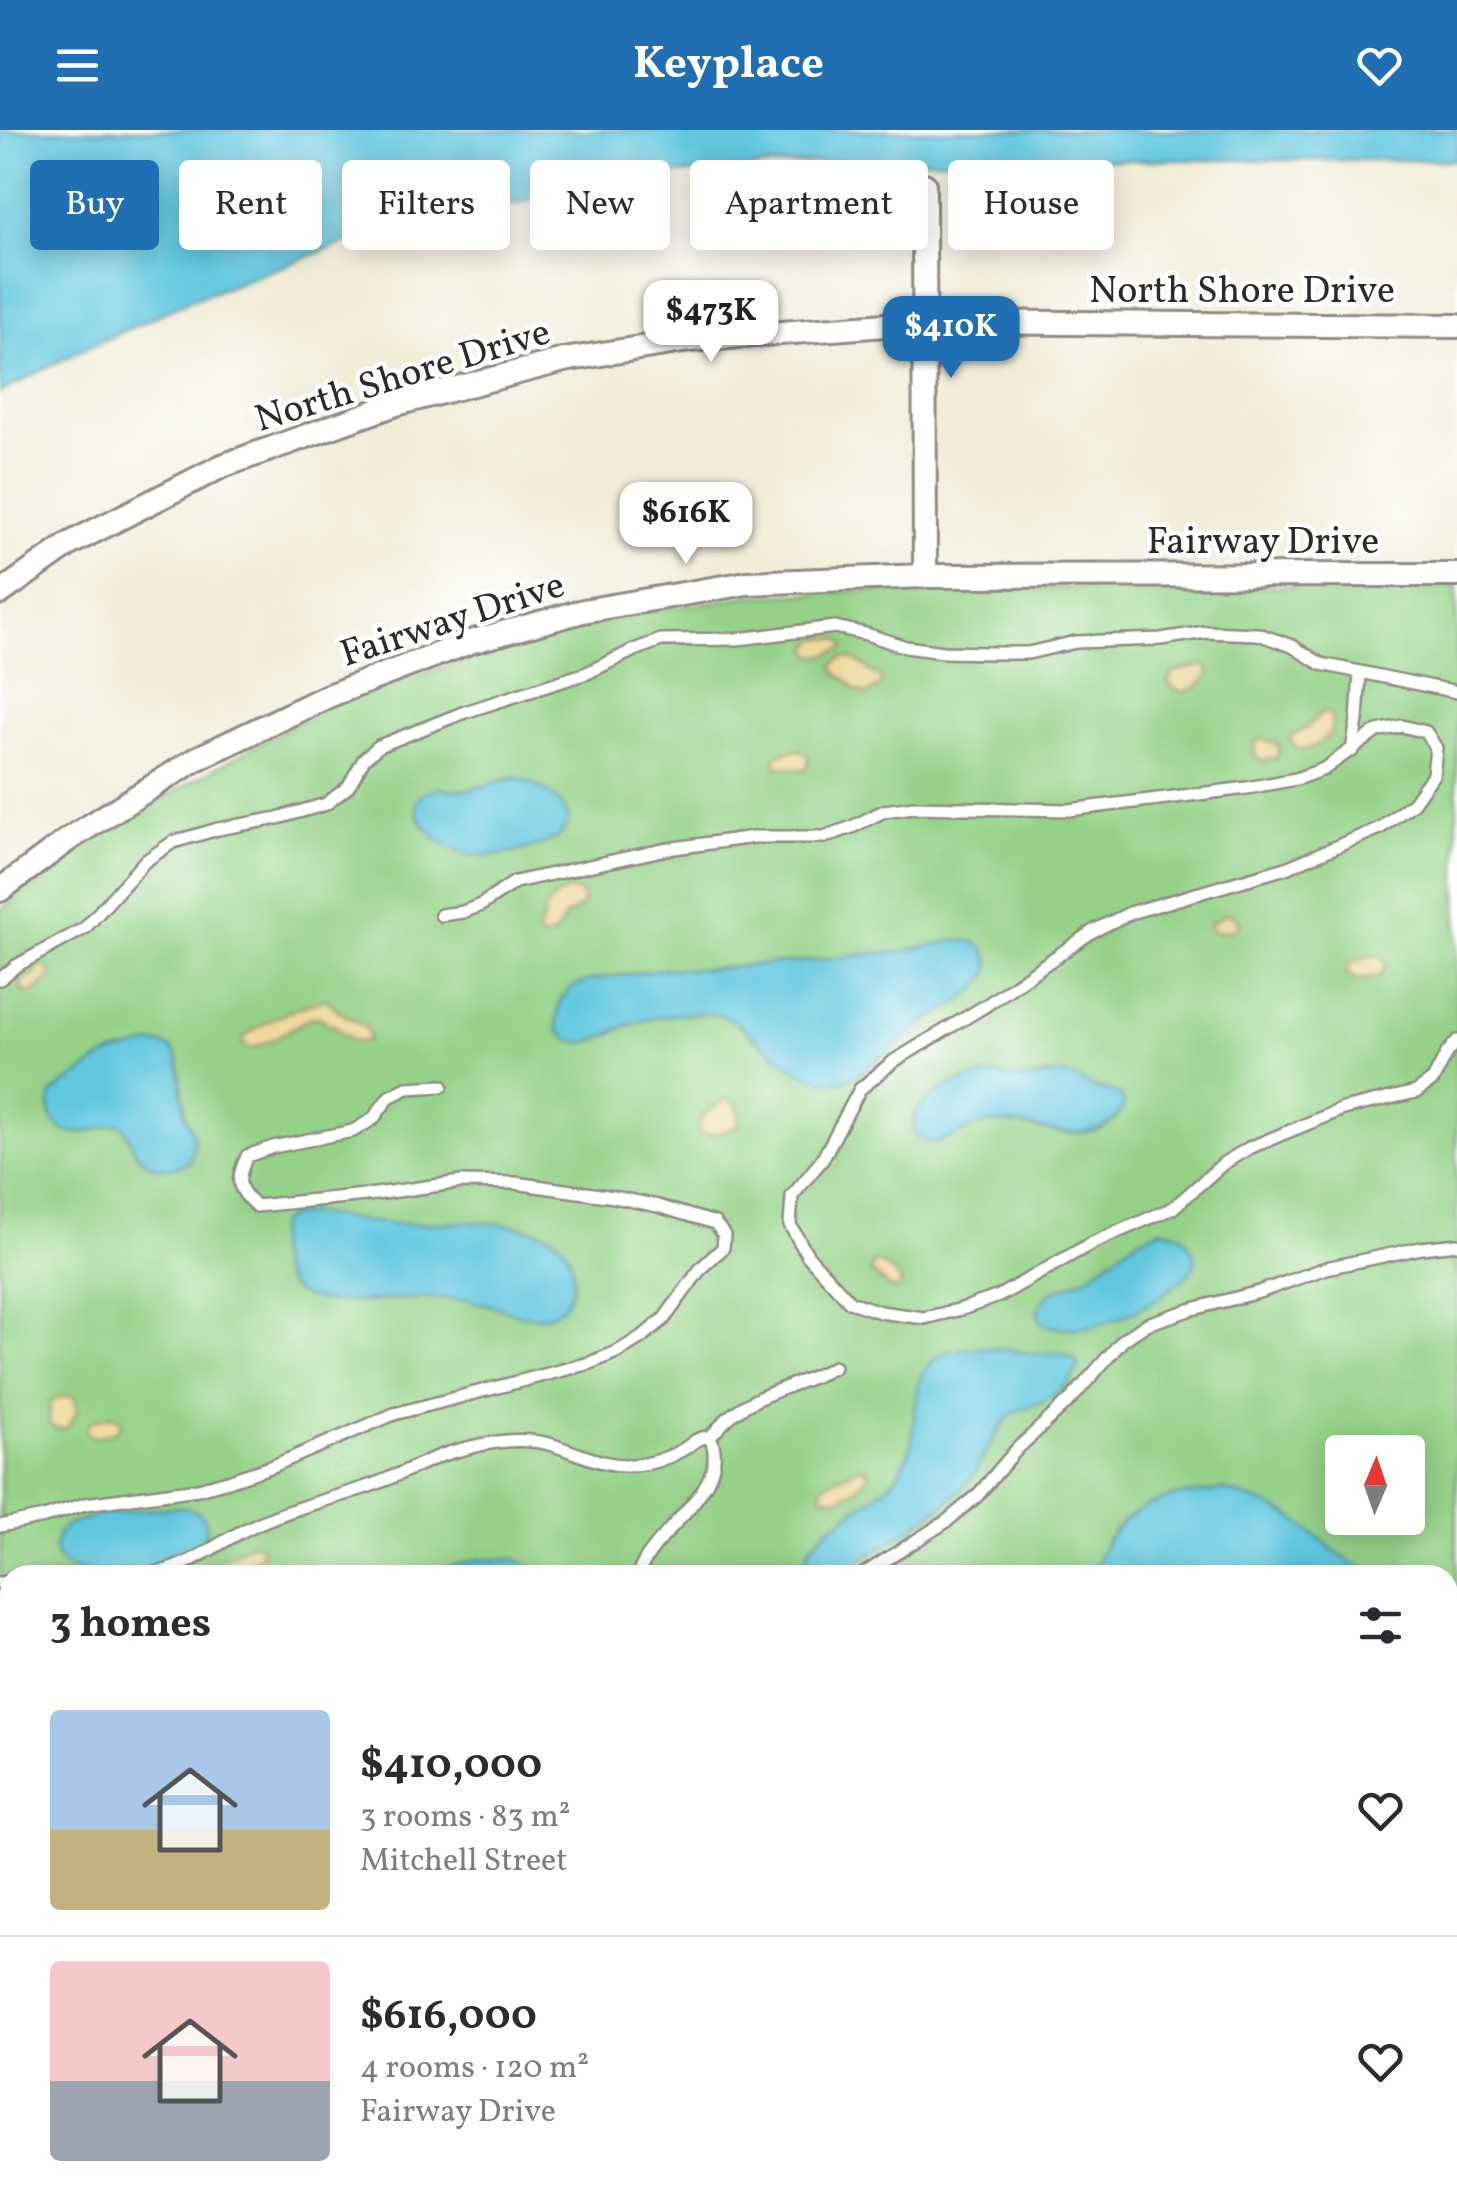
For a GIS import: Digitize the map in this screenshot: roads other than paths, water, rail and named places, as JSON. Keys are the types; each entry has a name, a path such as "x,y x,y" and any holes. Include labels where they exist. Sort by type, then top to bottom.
{"street":[{"path":"924,250 925,576"},
{"name":"North Shore Drive","path":"0,593 71,543 222,466 396,404 564,360 690,340 924,322 1457,326"},
{"name":"Fairway Drive","path":"0,890 69,839 196,758 328,696 470,642 583,611 747,583 925,576 1457,575"}],"lane":[{"path":"0,979 85,928 144,862 173,842 326,804 348,788 364,759 380,746 466,712 587,673 661,640 738,640 835,627 906,647 989,654 1028,653 1076,642 1161,639 1206,632 1258,634 1292,646 1321,664 1457,692"},
{"path":"1352,750 1360,673"},
{"path":"441,915 481,905 515,882 667,848 754,837 824,837 884,812 914,806 1069,810 1213,793 1296,779 1324,769 1377,730 1402,726 1426,732 1436,748 1433,775 1413,803 1380,828 1286,868 1130,913 1093,931 985,1006 894,1061 860,1089 822,1160 792,1196 790,1226 808,1256 850,1302 880,1312 924,1318 1000,1296 1092,1243 1173,1208 1224,1163 1250,1148 1343,1109 1416,1092 1434,1080 1457,1041"},
{"path":"0,1526 44,1518 84,1504 198,1489 228,1481 394,1414 590,1363 618,1351 664,1319 701,1268 723,1248 724,1235 715,1224 691,1216 614,1197 515,1183 460,1182 256,1206 242,1194 238,1175 247,1156 273,1146 353,1132 373,1119 389,1097 408,1088 442,1086"},
{"path":"878,1565 947,1521 977,1496 1123,1340 1147,1324 1326,1268 1457,1244"},
{"path":"183,1565 286,1511 365,1488 444,1454 480,1444 517,1439 549,1444 610,1464 635,1466 660,1461 700,1437 710,1437 734,1413 834,1367"},
{"path":"642,1565 698,1496 712,1470 715,1446 710,1437"}],"water":[{"path":"0,130 1457,130 1457,160 690,160 690,173 670,175 670,160 530,160 530,200 510,204 510,160 342,160 342,244 189,301 65,358 0,393"},
{"path":"517,778 546,791 563,806 567,824 557,838 508,854 462,853 429,831 417,814 419,798 428,791 467,790"},
{"path":"959,940 977,943 985,951 990,963 981,985 843,1081 807,1075 734,1021 718,1015 660,1017 583,1042 571,1040 558,1030 560,1001 570,988 591,980 664,969 711,969 899,952"},
{"path":"152,1044 173,1050 179,1061 185,1115 193,1133 189,1162 172,1168 156,1167 142,1159 119,1124 70,1132 56,1124 50,1113 52,1093 103,1058"},
{"path":"1051,1074 1116,1093 1123,1101 1121,1112 1104,1127 1090,1132 999,1123 976,1126 948,1139 929,1142 915,1132 913,1121 919,1108 957,1083 989,1075 1024,1079"},
{"path":"313,1213 392,1224 494,1224 547,1234 565,1249 570,1260 573,1272 569,1297 552,1314 536,1317 452,1299 337,1302 302,1296 282,1274 277,1257 277,1231 279,1223 292,1215"},
{"path":"1162,1229 1181,1234 1194,1255 1194,1267 1181,1281 1134,1312 1097,1325 1060,1328 1042,1324 1039,1307 1049,1294 1087,1277 1138,1239"},
{"path":"964,1349 1061,1353 1074,1358 1078,1365 1061,1390 1007,1419 971,1479 946,1503 905,1533 849,1565 809,1565 808,1552 813,1544 888,1484 904,1463 913,1436 917,1393 926,1368 947,1352"},
{"path":"1223,1490 1258,1501 1291,1517 1356,1565 1093,1565 1109,1537 1126,1519 1175,1496"},
{"path":"183,1508 202,1516 207,1530 196,1552 164,1565 61,1562 54,1548 59,1533 79,1521 108,1514"},
{"path":"480,1559 518,1560 528,1565 459,1565"}]}
